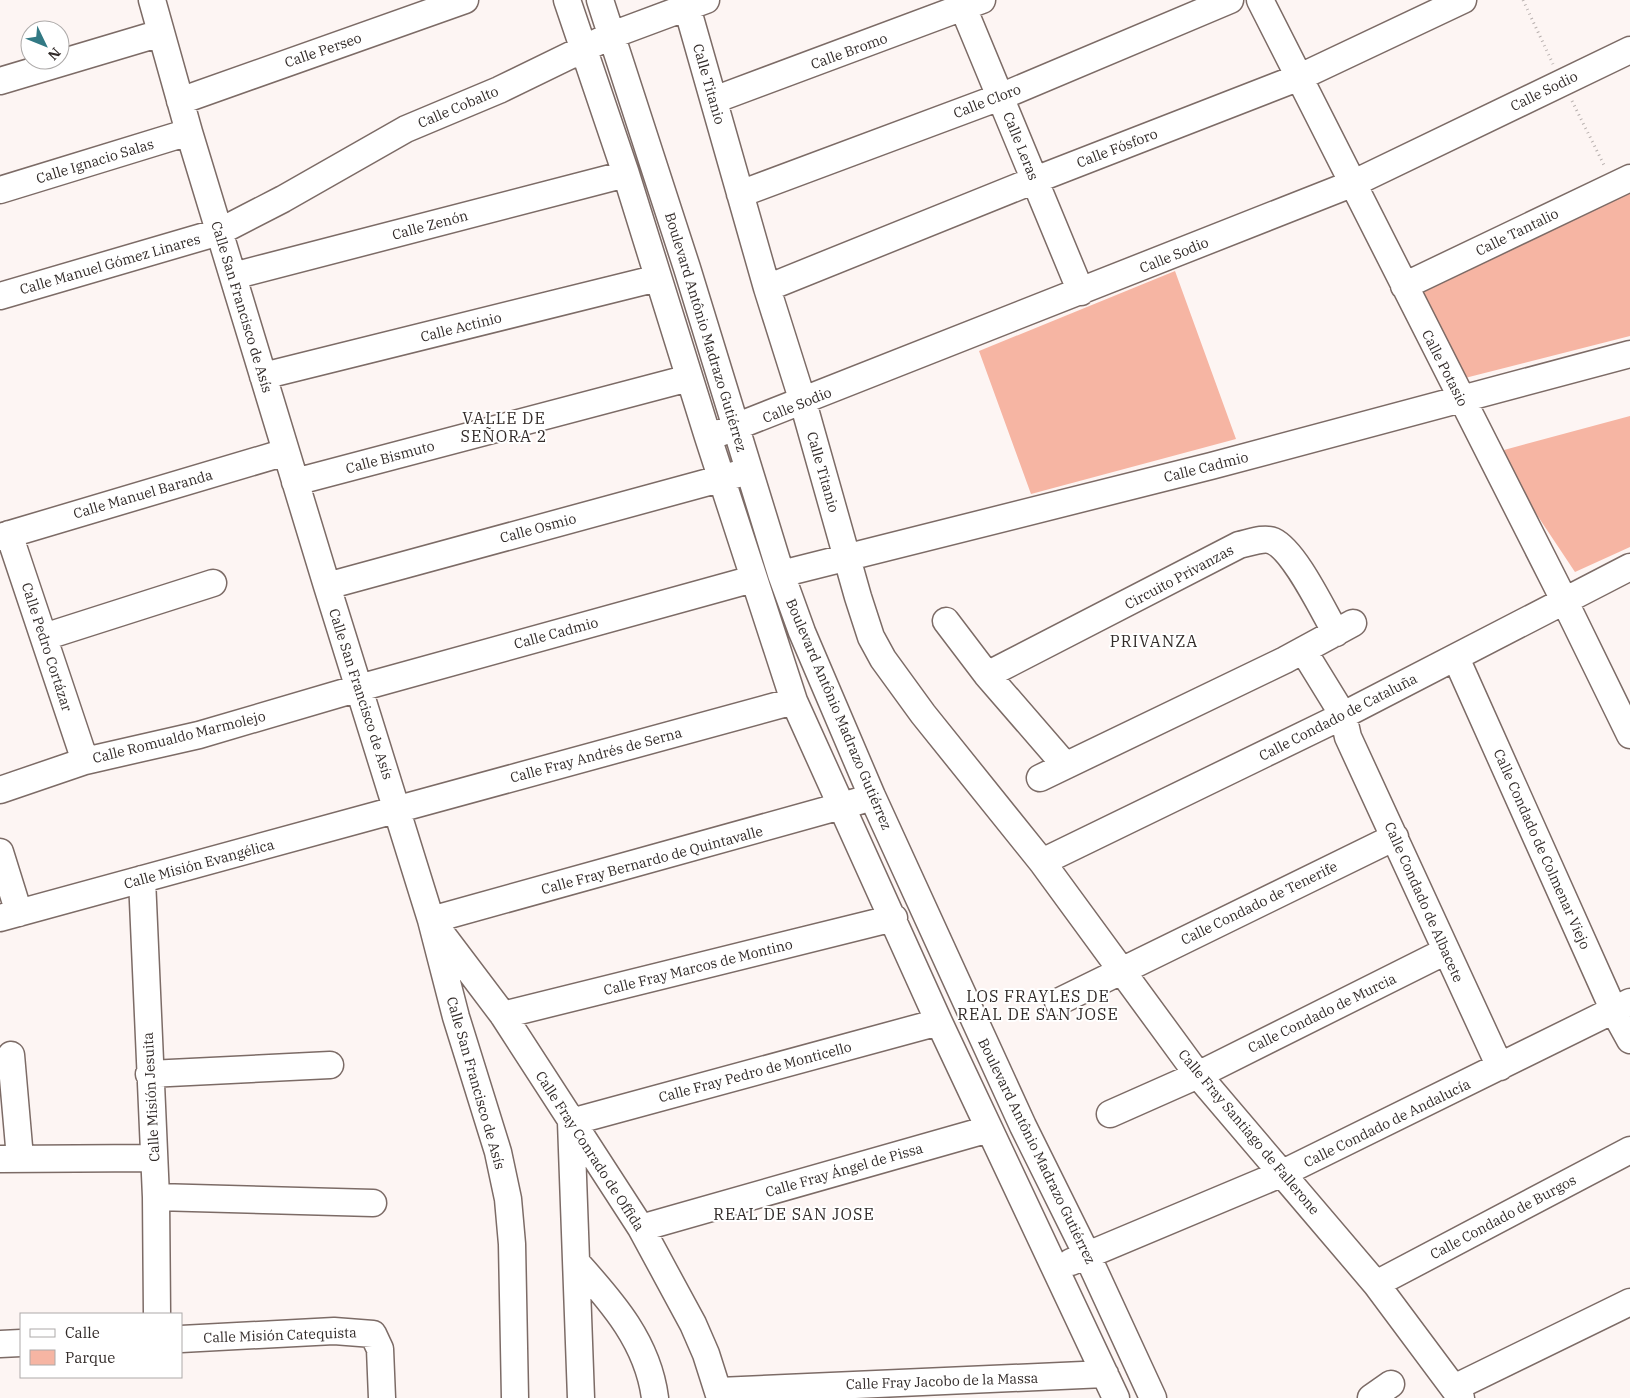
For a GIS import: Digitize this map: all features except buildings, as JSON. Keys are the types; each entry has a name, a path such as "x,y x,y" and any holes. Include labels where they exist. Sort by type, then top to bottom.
{"street":[{"name":"Calle San Francisco de Asís","path":"152,0 189,132 295,482 398,809 431,920 456,1017 498,1152 508,1199 512,1244 514,1398"},
{"name":"Calle Perseo","path":"180,101 465,0"},
{"name":"Boulevard Antônio Madrazo Gutiérrez","path":"567,0 626,174 753,579 794,701 894,918 939,1022 1116,1398"},
{"name":"Boulevard Antônio Madrazo Gutiérrez","path":"600,0 781,574 820,676 872,796 1023,1126 1087,1255 1153,1398"},
{"name":"Calle Cloro","path":"740,194 1000,97 1230,0"},
{"name":"Calle Potasio","path":"1260,0 1354,183 1462,401 1627,720"},
{"name":"Calle Fósforo","path":"767,288 1034,180 1300,77 1463,0"},
{"name":"Calle Cobalto","path":"219,232 283,199 406,129 499,90 585,50 612,35 696,3"},
{"name":"Calle Titanio","path":"696,3 714,100 767,288 803,402 846,556 871,637 883,659 923,714 1042,862"},
{"name":"Calle Leras","path":"969,3 1000,97 1081,292"},
{"name":"Calle Bromo","path":"714,100 969,3"},
{"path":"0,81 160,33"},
{"name":"Calle Sodio","path":"708,437 736,429 1354,183 1630,50"},
{"name":"Calle Ignacio Salas","path":"0,190 189,132"},
{"name":"Calle Zenón","path":"233,276 626,174"},
{"name":"Calle Tantalio","path":"1404,286 1630,178"},
{"name":"Calle Manuel Gómez Linares","path":"0,296 219,232"},
{"name":"Calle Actinio","path":"263,376 658,278"},
{"name":"Calle Cadmio","path":"781,574 1462,401 1630,354"},
{"name":"Calle Bismuto","path":"295,482 689,378"},
{"name":"Calle Manuel Baranda","path":"4,535 286,452"},
{"name":"Calle Osmio","path":"327,586 750,471"},
{"name":"Calle Pedro Cortázar","path":"4,535 44,637 85,761"},
{"name":"Circuito Privanzas","path":"987,674 1240,545 1263,540 1272,540 1286,551 1344,628 1294,655 1040,778"},
{"name":"Calle Condado de Cataluña","path":"1042,862 1340,724 1456,658 1630,567"},
{"name":"Calle Cadmio","path":"359,688 753,579"},
{"path":"44,637 213,583"},
{"path":"946,621 987,674 1064,765"},
{"path":"1294,655 1340,724"},
{"name":"Calle Condado de Colmenar Viejo","path":"1456,658 1622,1007 1630,1040"},
{"name":"Calle Romualdo Marmolejo","path":"0,790 85,761 199,735 359,688"},
{"name":"Calle Fray Andrés de Serna","path":"398,809 794,701"},
{"name":"Calle Condado de Albacete","path":"1340,724 1395,837 1500,1067"},
{"name":"Calle Fray Bernardo de Quintavalle","path":"431,920 842,807 872,796"},
{"name":"Calle Misión Evangélica","path":"10,916 398,809"},
{"name":"Calle Condado de Tenerife","path":"1058,1002 1395,837"},
{"path":"0,852 10,916"},
{"name":"Calle Fray Santiago de Fallerone","path":"1042,862 1198,1074 1376,1284 1457,1393"},
{"name":"Calle Misión Jesuita","path":"142,879 149,1074 156,1197 158,1313"},
{"name":"Calle Fray Marcos de Montino","path":"503,1015 894,918"},
{"name":"Calle Fray Conrado de Offida","path":"431,920 503,1015 641,1228 694,1324 719,1394"},
{"name":"Calle Condado de Murcia","path":"1110,1114 1198,1074 1446,951"},
{"name":"Calle Condado de Andalucía","path":"1056,1269 1283,1173 1622,1007"},
{"name":"Calle Fray Pedro de Monticello","path":"571,1122 939,1022"},
{"path":"10,1055 10,1158 153,1158"},
{"path":"149,1074 330,1065"},
{"path":"571,1122 581,1398"},
{"name":"Calle Fray Ángel de Pissa","path":"641,1228 990,1129"},
{"name":"Calle Condado de Burgos","path":"1376,1284 1630,1150"},
{"path":"156,1197 372,1202"},
{"path":"577,1263 619,1310 632,1331 651,1379 655,1398"},
{"path":"1457,1393 1630,1302"},
{"name":"Calle Misión Catequista","path":"182,1339 365,1331 373,1334 380,1349 382,1398"},
{"path":"0,1344 20,1343"},
{"name":"Calle Fray Jacobo de la Massa","path":"719,1394 1105,1374"}],"green space":[{"path":"1630,193 1630,336 1465,378 1423,292"},
{"path":"1175,271 1236,439 1031,494 979,351"},
{"path":"1630,416 1630,547 1575,572 1515,482 1504,450"}],"district":[{"name":"VALLE DE SEÑORA 2","path":"504,427"},
{"name":"PRIVANZA","path":"1154,641"},
{"name":"LOS FRAYLES DE REAL DE SAN JOSE","path":"1038,1005"},
{"name":"REAL DE SAN JOSE","path":"794,1214"}]}
